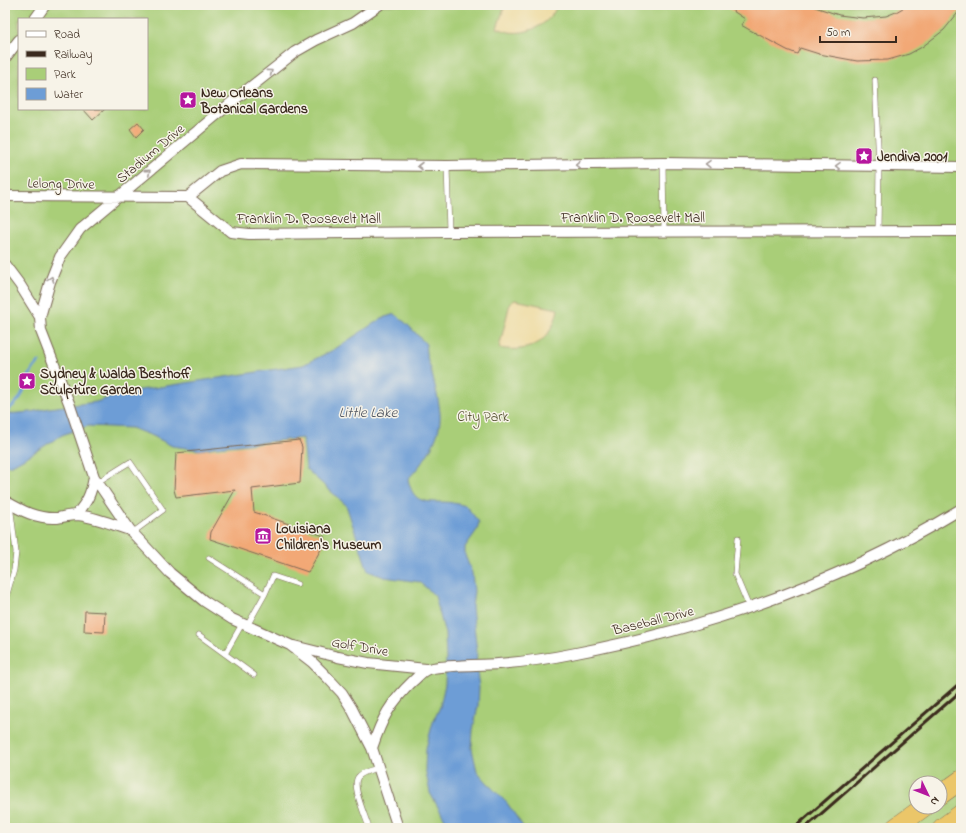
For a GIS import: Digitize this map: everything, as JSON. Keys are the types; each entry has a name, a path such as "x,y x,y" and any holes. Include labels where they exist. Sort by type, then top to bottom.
{"highway":[{"path":"948,789 961,780"},
{"path":"942,828 961,814"},
{"path":"895,828 913,815"}],"street":[{"path":"36,18 45,5"},
{"name":"Stadium Drive","path":"40,317 50,282 60,257 80,230 238,97 295,52 316,40 353,23 379,5"},
{"path":"5,58 18,41"},
{"path":"188,197 220,171 240,164 447,166 663,164 961,167"},
{"name":"Lelong Drive","path":"5,196 188,197"},
{"name":"Franklin D. Roosevelt Mall","path":"188,197 231,232 243,233 664,231 961,232"},
{"path":"5,265 20,284 40,317 41,331 69,403 96,480 131,532 170,573 204,601 232,619 290,645 312,662 342,693 372,748 398,828"},
{"path":"76,515 87,502 96,480"},
{"path":"7,503 32,515 58,518 76,515 94,519 131,532"},
{"name":"Baseball Drive","path":"426,669 499,664 570,655 696,624 749,608 792,592 879,555 935,525 961,509"},
{"name":"Golf Drive","path":"290,645 368,664 426,669"},
{"path":"372,748 380,726 389,708 400,694 426,669"}],"lane":[{"path":"875,80 879,166 878,231"},
{"path":"663,164 664,231"},
{"path":"447,166 449,232"},
{"path":"96,480 130,462 163,510 131,532"},
{"path":"5,601 14,570 16,552 7,503"},
{"path":"738,538 735,574 749,608"},
{"path":"209,558 265,594"},
{"path":"226,654 265,594 273,576 297,584"},
{"path":"199,634 254,675"},
{"path":"369,828 356,785 358,777 365,772 378,768"}],"green space":[{"name":"City Park","path":"5,5 961,5 961,828 5,828"}],"sand":[{"path":"505,5 557,5 550,18 538,27 524,32 509,32 497,28"},
{"path":"515,300 558,309 555,320 545,337 530,347 521,349 499,348 510,303"}],"water":[{"name":"Little Lake","path":"395,314 426,344 426,355 437,393 440,413 440,422 435,440 426,457 408,479 410,487 416,496 424,501 449,502 466,506 479,522 477,530 465,547 465,555 472,573 474,591 472,607 479,687 472,749 477,771 507,803 524,828 450,828 430,793 425,768 426,748 433,722 440,707 445,684 446,659 445,634 435,596 420,582 384,577 368,571 346,505 306,469 303,438 215,447 200,450 172,446 153,436 131,428 88,426 62,435 12,465 5,466 5,414 31,412 49,408 96,402 127,392 303,365 335,349 382,318"}],"building":[{"path":"724,5 809,5 839,15 863,18 886,16 908,5 961,5 961,9 944,30 922,47 909,54 888,60 857,61 819,54 800,48 797,54 787,50 741,25 745,19"},
{"path":"84,110 104,110 93,120"},
{"path":"138,122 144,129 136,137 130,129"},
{"path":"299,440 302,447 300,483 252,489 254,512 324,536 324,544 308,572 210,539 211,532 235,490 176,497 174,490 176,453"},
{"path":"85,611 105,612 104,632 84,631"}],"waterway":[{"path":"5,414 20,398 29,375 39,362"}],"railway":[{"path":"794,828 961,682"},
{"path":"805,828 961,691"}],"place":[{"name":"New Orleans Botanical Gardens","path":"188,100"},
{"name":"Jendiva 2001","path":"864,156"},
{"name":"Sydney & Walda Besthoff Sculpture Garden","path":"27,381"},
{"name":"Louisiana Children's Museum","path":"263,536"}]}
